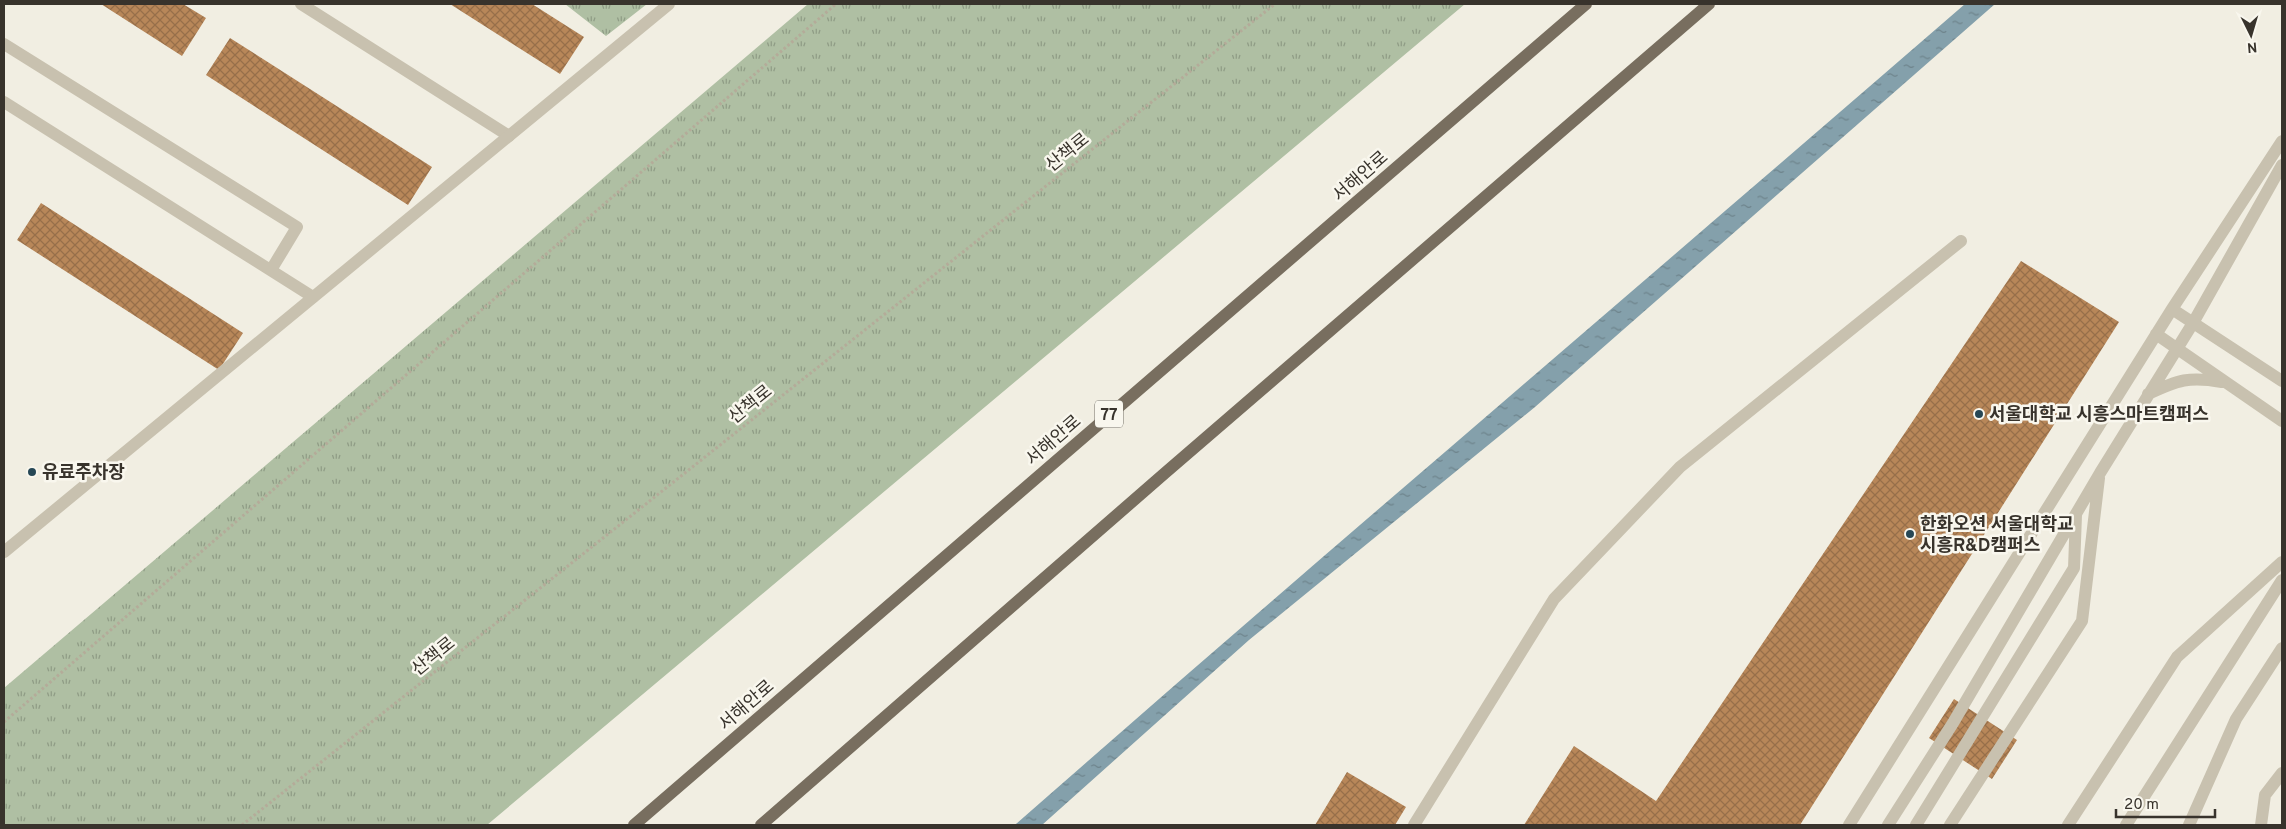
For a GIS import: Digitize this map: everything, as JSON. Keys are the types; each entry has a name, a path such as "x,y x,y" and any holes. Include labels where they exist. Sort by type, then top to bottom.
{"main road":[{"name":"서해안로","path":"634,825 1586,4"},
{"path":"762,825 1165,472 1709,4"}],"street":[{"path":"301,4 509,136"},
{"path":"4,552 669,4"},
{"path":"4,44 298,227 271,270"},
{"path":"4,102 313,297"},
{"path":"1850,825 2156,334 2282,141"},
{"path":"1888,825 1953,723 2076,512 2193,323 2282,165"},
{"path":"1414,825 1554,599 1680,467 1961,242"},
{"path":"2172,309 2282,381"},
{"path":"2156,334 2282,421"},
{"path":"2148,394 2177,381 2202,378 2227,382"},
{"path":"1950,825 2082,621 2100,473"},
{"path":"1916,825 2074,568 2076,512"},
{"path":"2068,825 2177,657 2282,562"},
{"path":"2126,825 2282,580"},
{"path":"2189,825 2236,719 2282,648"},
{"path":"2261,825 2265,795 2282,773"}],"path":[{"path":"4,722 836,4"},
{"name":"산책로","path":"242,825 1275,4"}],"green space":[{"path":"565,4 647,4 606,36"},
{"path":"808,4 1465,4 487,825 4,825 4,688"}],"water":[{"path":"1965,4 1995,4 1535,407 1249,640 1042,825 1015,825 1251,619"}],"building":[{"path":"101,4 183,4 206,18 182,56"},
{"path":"450,4 532,4 584,37 560,74"},
{"path":"230,38 432,167 408,205 206,75"},
{"path":"41,203 243,333 219,370 17,240"},
{"name":"한화오션 서울대학교 시흥R&D캠퍼스","path":"2021,261 2119,322 1800,825 1524,825 1574,746 1656,801"},
{"path":"1954,699 2017,740 1992,779 1929,738"},
{"path":"1347,772 1406,807 1395,825 1315,825"}],"place":[{"name":"서울대학교 시흥스마트캠퍼스","path":"1979,414"},
{"name":"유료주차장","path":"32,472"},
{"name":"한화오션 서울대학교 시흥R&D캠퍼스","path":"1910,534"}]}
